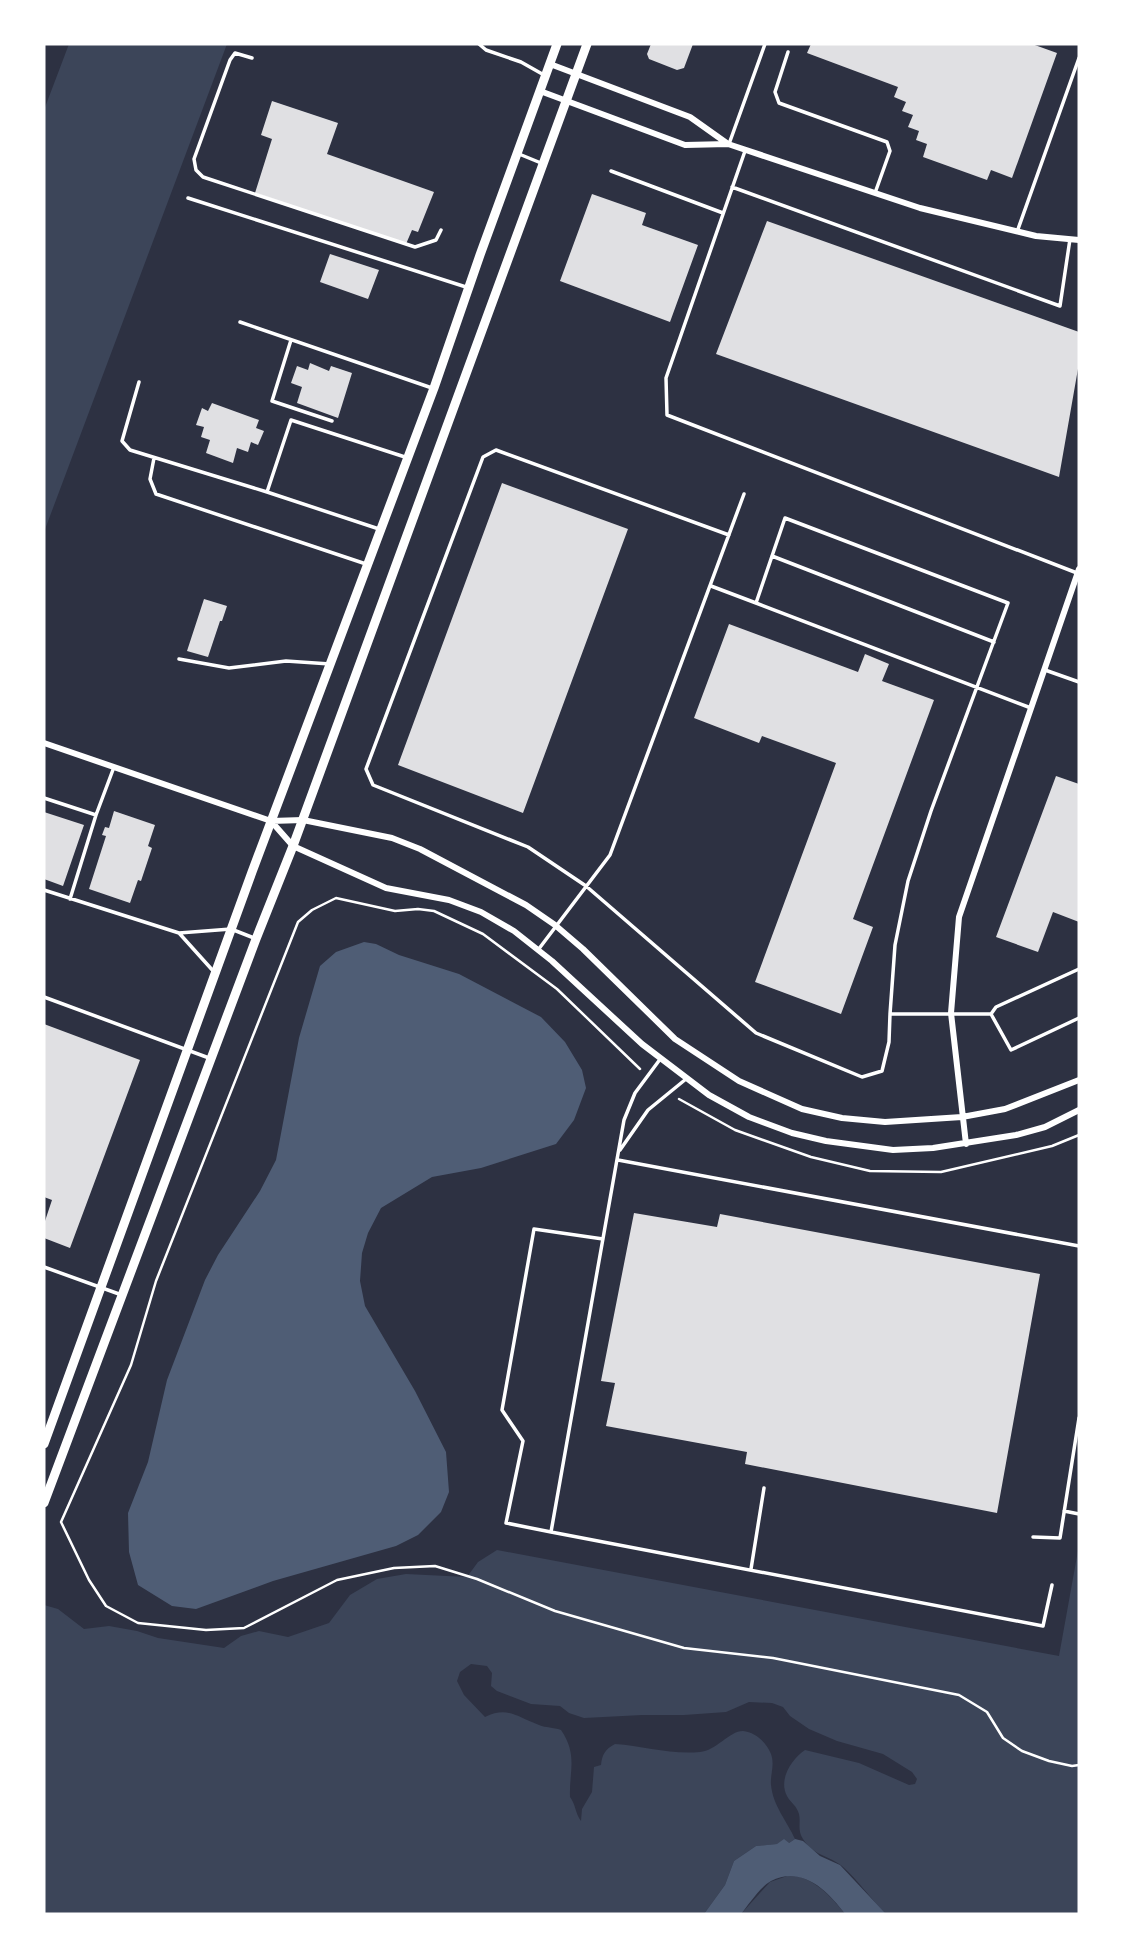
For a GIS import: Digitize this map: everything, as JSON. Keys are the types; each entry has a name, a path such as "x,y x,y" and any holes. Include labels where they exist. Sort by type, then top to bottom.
{"main road":[{"path":"44,1444 231,929 434,388 557,44"},
{"path":"44,1503 303,820 587,44"}],"street":[{"path":"550,64 690,117 729,144 920,208 1035,236 1079,240"},
{"path":"540,91 685,145 729,144"},
{"path":"966,1144 951,1013 959,917 1079,572"},
{"path":"44,743 271,821 303,820 392,838 420,849 526,905 555,925 675,1039 739,1082 802,1109 842,1118 885,1122 961,1117 1004,1109 1079,1080"},
{"path":"271,821 293,846 386,888 449,900 481,912 514,931 661,1058 709,1095 749,1117 792,1133 826,1141 893,1150 966,1144 1045,1127 1079,1110"}],"lane":[{"path":"479,44 486,50 521,62 545,76"},
{"path":"729,144 765,44"},
{"path":"788,52 775,92 779,103 887,142 890,150 875,193"},
{"path":"252,58 235,53 230,60 194,159 197,170 203,177 415,247 436,240 441,230"},
{"path":"1017,232 1079,58"},
{"path":"745,149 666,378 667,415 1079,572"},
{"path":"517,153 542,163"},
{"path":"611,171 723,213"},
{"path":"732,187 1060,306 1070,239"},
{"path":"188,198 468,288"},
{"path":"240,322 434,388"},
{"path":"291,340 272,401 332,421"},
{"path":"139,382 122,441 130,450 381,530"},
{"path":"267,492 291,420 408,458"},
{"path":"729,535 496,450 483,457 366,769 373,785 528,847 586,886 756,1033 862,1077 882,1071 889,1042 895,945 908,881 1008,603 785,518 756,603"},
{"path":"154,458 150,479 156,494 368,564"},
{"path":"538,950 610,856 744,494"},
{"path":"772,556 994,642"},
{"path":"710,586 1031,708"},
{"path":"179,659 229,668 286,661 331,664"},
{"path":"1045,670 1079,682"},
{"path":"70,899 114,767"},
{"path":"44,798 96,815"},
{"path":"44,890 179,933 231,929 256,939"},
{"path":"179,933 215,973"},
{"path":"991,1014 996,1007 1079,969"},
{"path":"44,997 211,1058"},
{"path":"890,1014 991,1014"},
{"path":"991,1014 1010,1050 1079,1018"},
{"path":"551,1532 624,1120 635,1093 661,1058"},
{"path":"619,1151 648,1110 687,1078"},
{"path":"618,1160 1079,1246"},
{"path":"603,1239 534,1229 502,1410 523,1441 506,1523 1043,1626 1052,1585"},
{"path":"44,1267 121,1295"},
{"path":"1033,1538 1060,1538 1079,1418"},
{"path":"751,1570 764,1488"},
{"path":"1064,1511 1079,1514"}],"shaded area":[{"path":"69,44 227,44 44,532 44,110"},
{"path":"364,942 459,974 541,1017 565,1042 582,1070 586,1088 574,1120 556,1144 481,1168 432,1177 381,1208 368,1233 362,1253 360,1281 365,1306 415,1391 446,1452 449,1492 441,1512 418,1535 396,1546 273,1581 196,1609 172,1606 138,1585 129,1552 128,1513 148,1462 167,1380 205,1280 276,1160 299,1038 320,966 336,952"},
{"path":"1079,1545 1079,1914 886,1914 842,1866 816,1852 803,1839 798,1811 785,1790 785,1776 791,1764 805,1750 859,1763 909,1785 915,1784 917,1779 912,1772 883,1754 837,1741 809,1729 790,1716 783,1707 772,1703 749,1702 726,1712 584,1718 569,1713 560,1706 531,1704 497,1691 491,1686 492,1673 487,1666 471,1664 460,1672 457,1681 464,1695 485,1717 500,1712 506,1713 561,1730 571,1755 570,1797 581,1821 582,1809 592,1792 594,1767 601,1765 605,1753 615,1744 700,1752 743,1731 760,1738 771,1754 772,1793 795,1839 789,1843 756,1846 734,1861 725,1885 704,1914 44,1914 44,1605 58,1609 84,1629 109,1626 158,1638 224,1648 241,1636 259,1631 288,1637 329,1623 350,1595 377,1579 406,1574 467,1577 478,1562 497,1550 1059,1656"},
{"path":"784,1839 789,1843 795,1839 803,1841 820,1856 840,1865 886,1914 845,1914 822,1889 804,1878 793,1876 771,1881 741,1914 704,1914 725,1885 734,1861 756,1846 777,1844"},
{"path":"790,1875 814,1883 828,1894 845,1914 741,1914 770,1882"}],"building":[{"path":"651,44 693,44 684,68 677,70 649,59 647,54"},
{"path":"811,44 1032,44 1057,53 1012,178 991,170 987,180 923,157 927,144 916,140 919,131 908,127 913,115 902,111 906,102 894,97 898,87 807,53"},
{"path":"272,101 338,123 327,154 434,192 418,232 412,230 406,244 255,193 272,139 261,135"},
{"path":"592,194 646,213 642,225 698,245 670,322 560,281"},
{"path":"767,221 1079,332 1079,363 1059,477 716,354"},
{"path":"330,254 379,270 368,299 320,282"},
{"path":"310,363 329,371 331,366 352,373 338,418 297,403 302,387 291,383 297,366 308,370"},
{"path":"212,403 259,420 256,428 264,431 258,445 251,442 248,452 237,448 233,463 206,453 210,440 201,437 204,427 196,425 202,408 208,411"},
{"path":"502,483 628,529 523,813 398,765"},
{"path":"204,599 227,606 208,657 187,651"},
{"path":"729,624 858,672 865,654 889,664 882,681 934,700 853,919 873,927 841,1014 755,982 836,763 762,736 759,743 694,718"},
{"path":"1056,776 1079,784 1079,922 1053,912 1038,952 996,937"},
{"path":"114,811 155,825 148,846 152,848 130,903 89,889 106,836 102,835 105,827 109,828"},
{"path":"44,812 84,825 63,886 44,879"},
{"path":"44,1024 140,1060 70,1248 44,1238 44,1224 52,1200 44,1197"},
{"path":"634,1213 717,1227 720,1214 1040,1274 997,1513 745,1464 747,1452 606,1426 615,1383 601,1381"}]}
